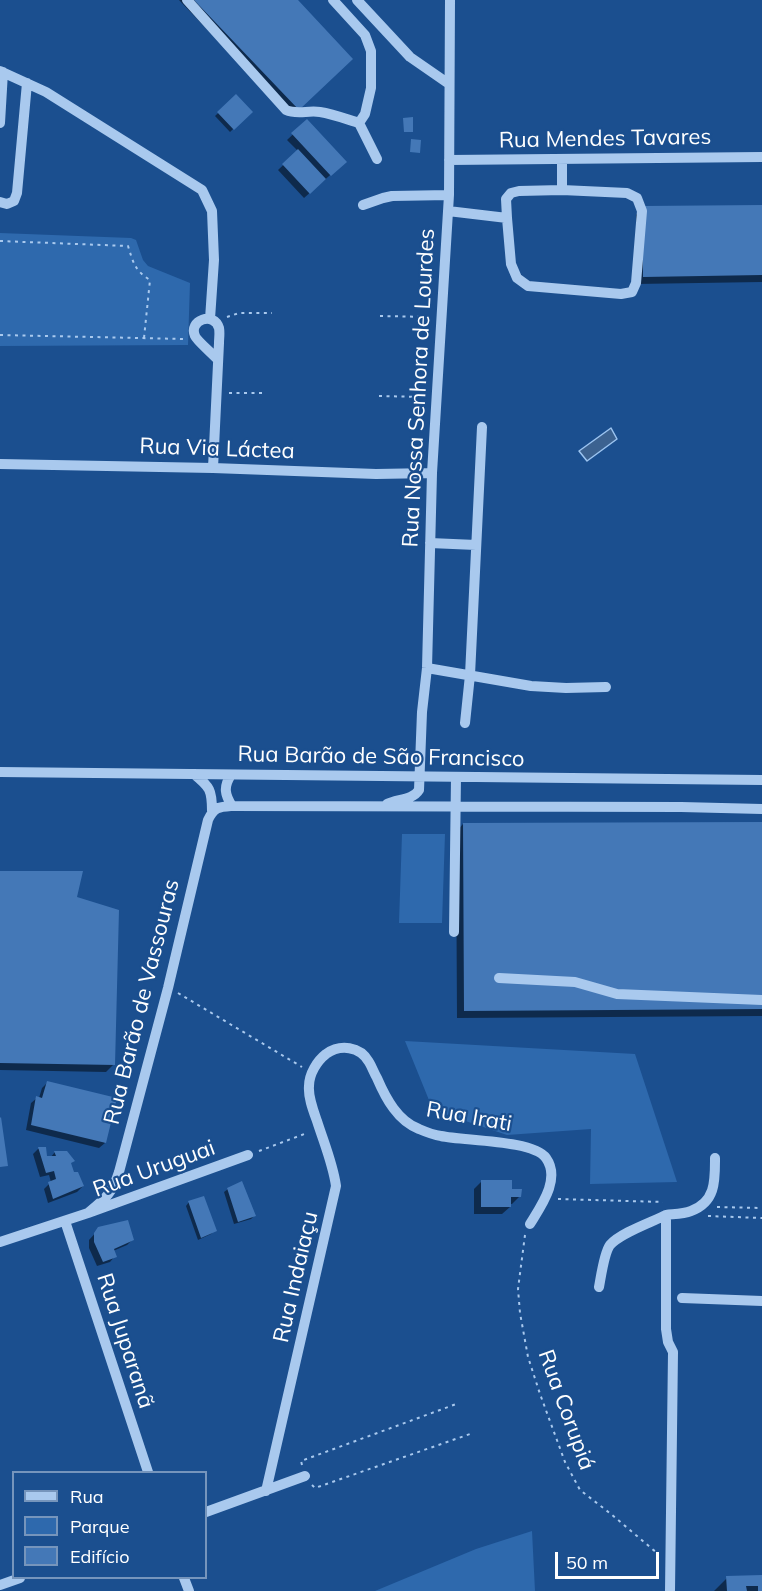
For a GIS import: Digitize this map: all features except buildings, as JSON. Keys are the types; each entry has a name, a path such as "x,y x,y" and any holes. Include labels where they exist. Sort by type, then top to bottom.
{"street":[{"path":"188,0 286,110 293,113 320,112 359,123 377,159"},
{"path":"333,0 365,35 370,51 371,88 365,114 359,123"},
{"path":"357,0 410,57 449,84"},
{"name":"Rua Nossa Senhora de Lourdes","path":"420,777 427,668 432,473 449,195 450,0"},
{"path":"0,123 2,71 46,92 202,190 212,211 213,320 219,328 213,468"},
{"path":"0,202 7,204 14,201 16,193 27,83"},
{"name":"Rua Mendes Tavares","path":"449,160 762,157"},
{"path":"562,160 562,190"},
{"path":"519,191 627,193 637,198 642,211 636,283 632,292 621,294 528,286 517,278 511,264 507,218 506,199 511,193 519,191"},
{"path":"363,205 392,196 449,195"},
{"path":"448,211 507,218"},
{"path":"213,320 204,318 198,321 194,327 194,335 218,360"},
{"path":"465,723 470,675 482,428"},
{"name":"Rua Via Láctea","path":"0,465 213,468 376,474 432,473"},
{"path":"430,543 476,545"},
{"path":"427,668 531,686 606,687"},
{"name":"Rua Barão de São Francisco","path":"0,772 762,780"},
{"path":"194,774 210,789 212,811 220,807 232,806 762,809"},
{"path":"231,775 226,782 225,790 232,806"},
{"path":"381,807 418,794 420,777"},
{"path":"454,932 456,777"},
{"name":"Rua Barão de Vassouras","path":"88,1214 107,1198 114,1187 168,988 212,811"},
{"path":"499,978 574,982 618,994 762,1000"},
{"name":"Rua Irati","path":"312,1073 327,1053 342,1047 356,1049 369,1060 385,1096 408,1125 441,1136 523,1146 539,1151 546,1157 552,1168 551,1182 530,1224"},
{"name":"Rua Indaiaçu","path":"266,1491 336,1186 334,1170 312,1107 309,1086 312,1073"},
{"name":"Rua Uruguai","path":"0,1242 88,1214 248,1155"},
{"path":"599,1287 610,1245 666,1215 701,1211 715,1182 715,1158"},
{"path":"666,1215 666,1329 668,1342 673,1352 670,1591"},
{"name":"Rua Juparanã","path":"65,1221 147,1471"},
{"path":"682,1298 762,1301"},
{"path":"207,1512 305,1476"},
{"path":"0,1585 17,1579"}],"path":[{"path":"0,241 128,246 132,261 140,274 150,280 144,338"},
{"path":"213,320 239,313 272,313"},
{"path":"380,316 442,317"},
{"path":"0,335 196,339"},
{"path":"215,392 265,393"},
{"path":"379,396 437,397"},
{"path":"168,988 312,1073"},
{"name":"Rua Uruguai","path":"248,1155 319,1128"},
{"path":"545,1198 665,1203"},
{"path":"701,1211 762,1208"},
{"path":"701,1211 762,1218"},
{"name":"Rua Corupiá","path":"530,1224 525,1235 518,1289 520,1313 528,1357 566,1462 580,1490 653,1549 670,1566"},
{"path":"459,1403 301,1461 305,1476 315,1488 470,1434"}],"green space":[{"path":"0,233 136,240 143,260 148,266 190,283 188,345 0,346"},
{"path":"402,834 445,834 442,923 399,923"},
{"path":"405,1041 635,1054 677,1182 590,1184 591,1129 507,1135 433,1110"},
{"path":"532,1531 535,1591 375,1591 476,1549"}],"shaded area":[{"path":"611,428 617,439 587,461 579,451"}]}
